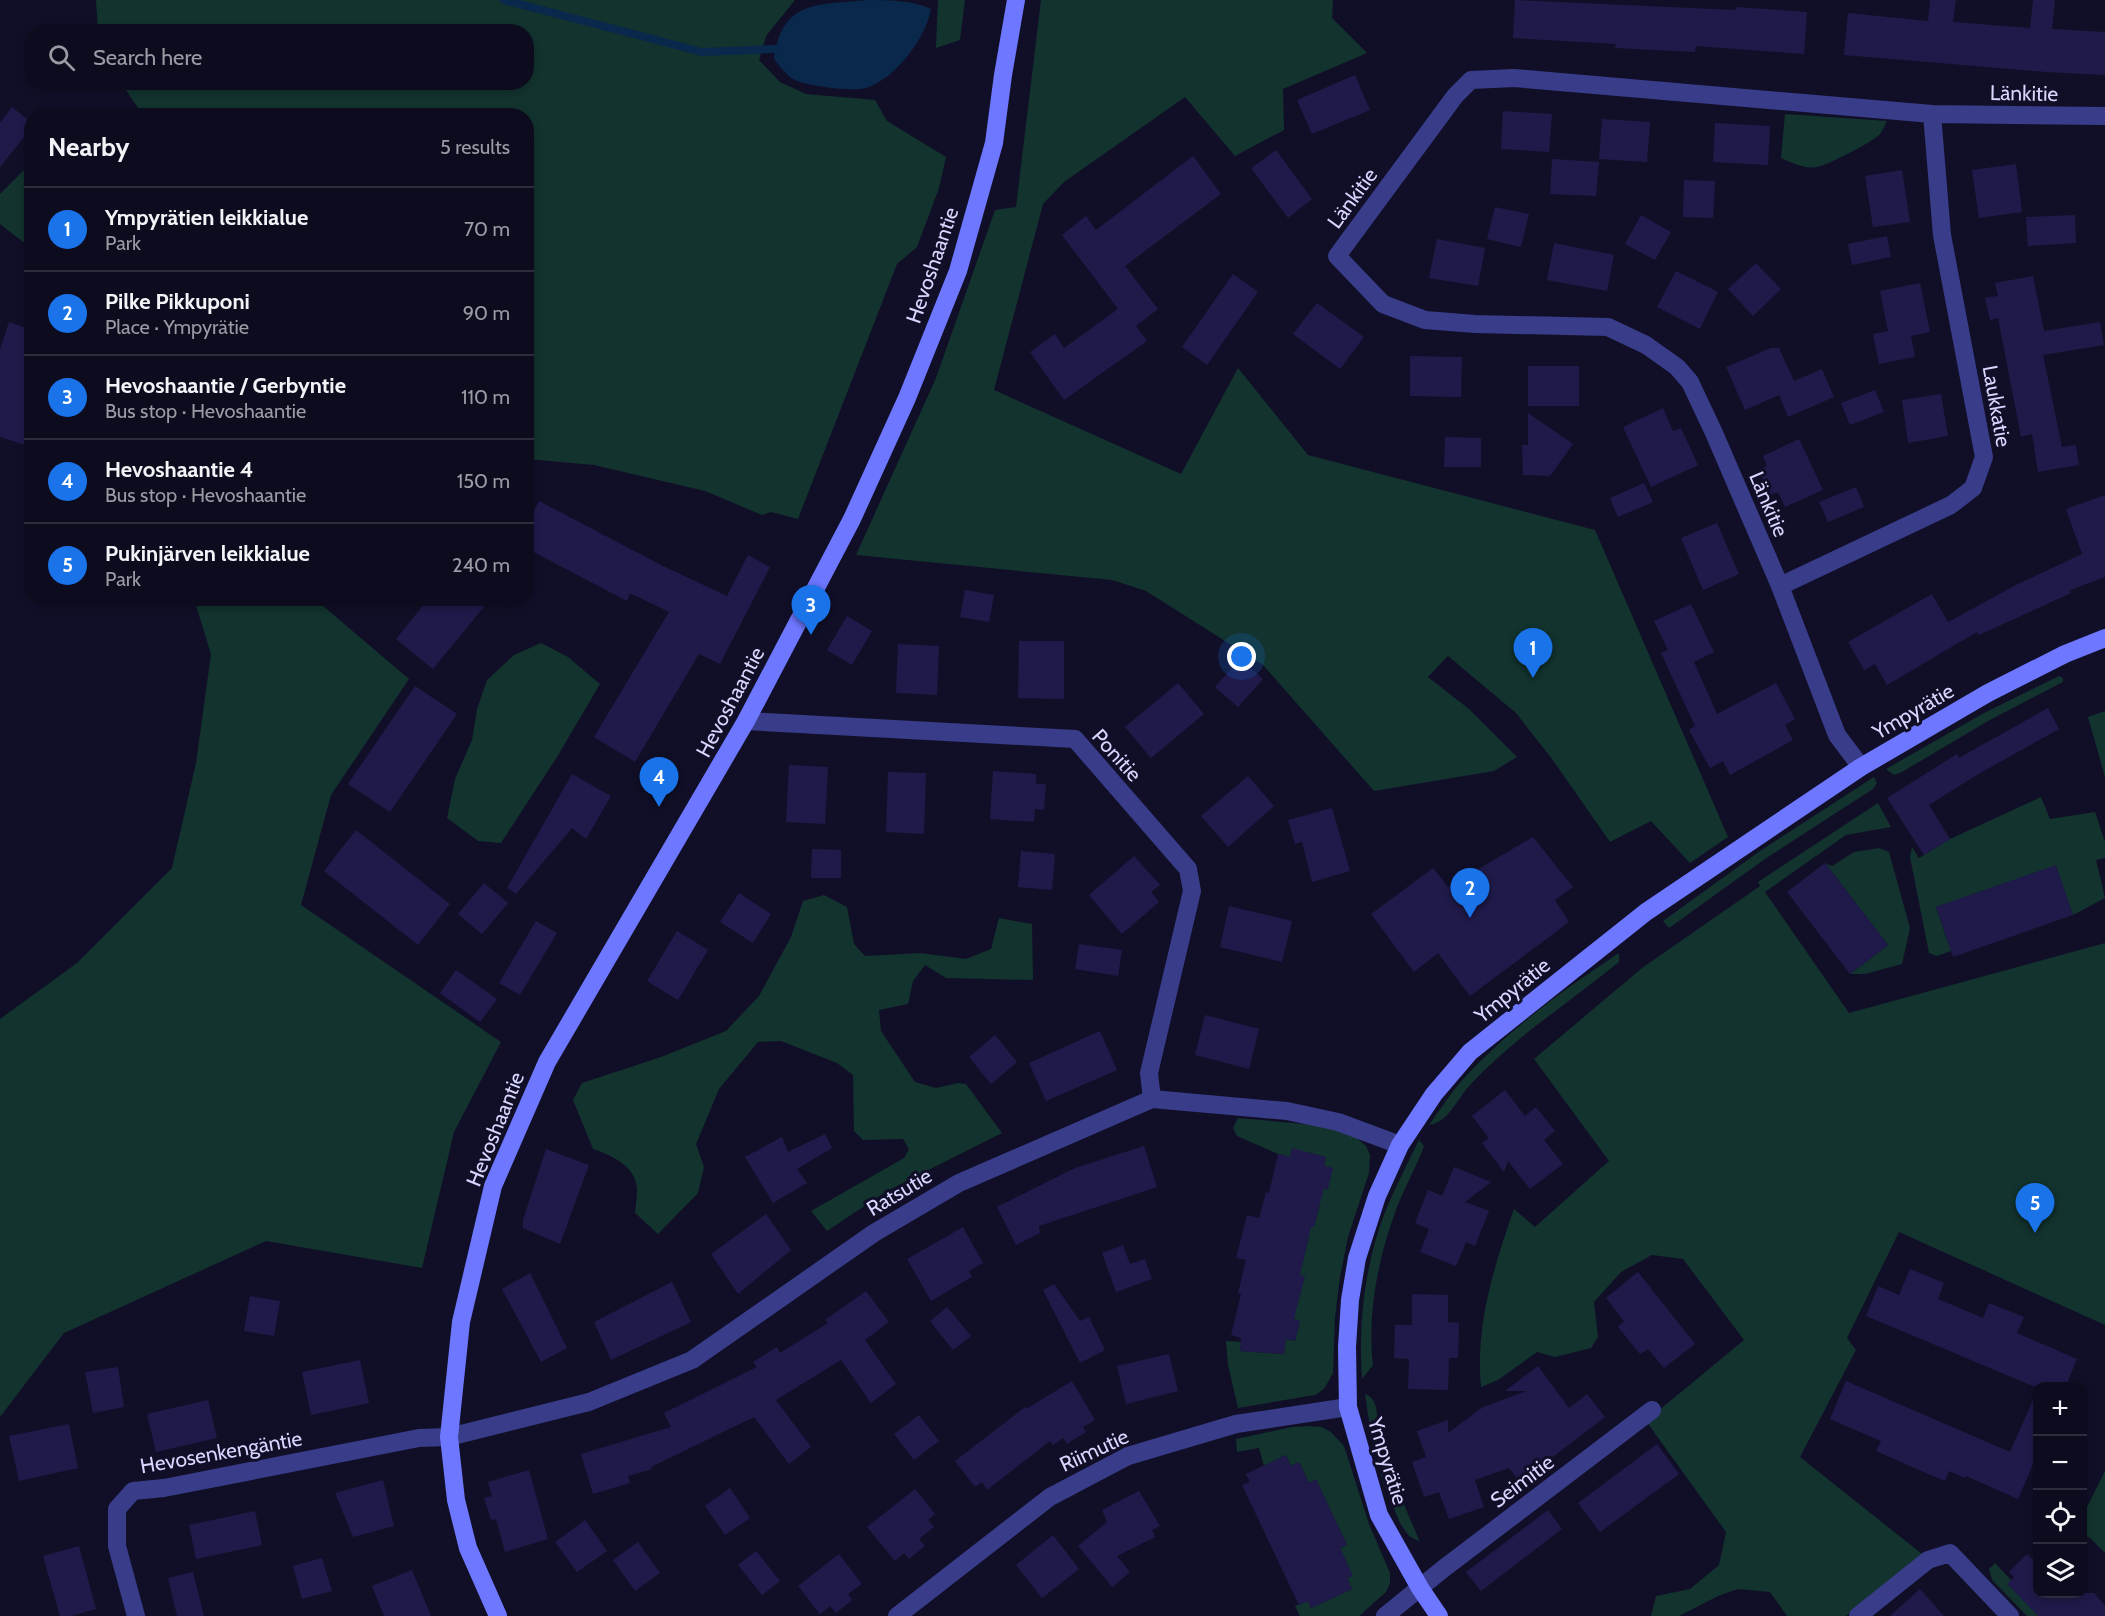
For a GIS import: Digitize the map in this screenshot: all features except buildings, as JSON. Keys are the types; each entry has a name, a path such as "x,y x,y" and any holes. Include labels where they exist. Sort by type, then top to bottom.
{"street":[{"name":"Hevoshaantie","path":"498,1616 468,1548 456,1500 449,1437 461,1322 493,1186 547,1062 714,780 746,721 852,519 907,398 958,271 994,143 1016,0"},
{"name":"Länkitie","path":"1862,767 1837,735 1780,586 1700,403 1690,382 1677,367 1646,345 1608,327 1474,324 1425,320 1383,304 1337,256 1455,96 1471,80 1514,78 1932,114 2105,116"},
{"name":"Laukkatie","path":"1780,586 1951,506 1973,488 1984,457 1942,235 1932,114"},
{"name":"Ympyrätie","path":"1440,1616 1420,1588 1379,1515 1348,1407 1347,1335 1357,1258 1377,1197 1400,1145 1434,1094 1470,1052 1646,912 1862,767 1988,693 2065,654 2105,638"},
{"name":"Ponitie","path":"746,721 1075,739 1188,869 1192,891 1149,1073 1152,1099"},
{"name":"Ratsutie","path":"449,1437 589,1402 692,1360 874,1233 959,1183 1152,1099 1287,1111 1338,1122 1400,1145"},
{"name":"Riimutie","path":"897,1616 1050,1497 1128,1456 1236,1425 1348,1407"},
{"name":"Seimitie","path":"1385,1616 1652,1410"},
{"name":"Hevosenkengäntie","path":"136,1616 117,1546 117,1509 133,1491 164,1488 420,1438 449,1437"},
{"path":"1858,1616 1928,1560 1950,1553 2010,1616"}],"green space":[{"path":"96,0 795,0 766,36 759,60 780,82 806,94 875,100 887,121 946,157 939,188 917,247 897,264 798,519 771,512 762,515 705,491 594,465 534,460 534,108 138,108 126,90 534,90 534,24 98,24"},
{"path":"938,0 965,0 960,40 936,48"},
{"path":"1041,0 1333,0 1332,18 1367,53 1283,89 1284,130 1235,156 1185,97 1064,182 1043,204 994,390 1181,474 1238,368 1308,455 1595,530 1728,837 1690,863 1651,821 1610,842 1552,759 1516,713 1448,656 1428,677 1469,709 1517,757 1494,771 1374,791 1263,665 1146,591 1112,580 856,555 936,378 995,210 1016,207"},
{"path":"1785,114 1887,121 1876,138 1840,158 1817,167 1807,167 1781,158"},
{"path":"24,170 24,243 0,224 0,194"},
{"path":"196,606 323,606 409,679 331,795 301,905 501,1042 454,1132 422,1268 266,1241 64,1333 0,1417 0,1019 77,963 172,868 196,763 211,654"},
{"path":"541,643 568,657 600,684 557,757 501,843 478,841 447,818 455,779 472,740 477,709 487,680 514,655"},
{"path":"2059,676 2063,678 2063,682 1988,721 1902,772 1894,775 1886,769 1984,713"},
{"path":"2105,711 2105,777 2088,717"},
{"path":"1874,777 1877,783 1873,789 1765,859 1669,928 1663,921 1760,851"},
{"path":"2041,797 2050,819 2095,812 2105,842 2105,858 2096,860 2105,898 2073,915 2055,866 1936,907 1951,951 1937,956 1929,953 1910,857 1912,847 1919,858 1950,839"},
{"path":"1878,803 1891,827 1846,835 1765,892 1849,1013 2105,943 2105,1325 1899,1232 1847,1338 1856,1350 1800,1457 1922,1554 1846,1616 1787,1616 1770,1592 1738,1589 1718,1596 1679,1616 1651,1616 1656,1596 1690,1589 1719,1565 1726,1532 1646,1421 1744,1340 1683,1259 1652,1255 1621,1272 1594,1302 1598,1337 1591,1348 1555,1357 1537,1352 1498,1380 1481,1387 1481,1341 1488,1296 1514,1209 1535,1227 1609,1161 1534,1059 1642,968 1760,886 1758,882"},
{"path":"1879,848 1889,852 1910,928 1902,964 1865,974 1850,974 1888,945 1825,863 1832,866 1854,852"},
{"path":"824,895 847,907 854,944 865,956 920,953 966,959 991,949 999,918 1032,924 1033,980 946,978 925,965 913,981 908,1004 879,1010 881,1031 915,1082 936,1088 958,1083 966,1084 1002,1133 887,1191 827,1231 811,1211 904,1158 909,1149 903,1139 863,1140 854,1131 853,1075 837,1063 781,1041 758,1042 719,1089 696,1144 704,1167 698,1193 658,1234 635,1213 637,1189 632,1174 615,1158 593,1149 573,1100 582,1083 661,1057 726,1031 759,996 791,937 803,901"},
{"path":"1619,953 1619,962 1504,1052 1470,1085 1447,1115 1429,1125 1460,1083 1500,1042 1558,995"},
{"path":"1238,1118 1315,1125 1352,1134 1366,1146 1370,1155 1369,1173 1348,1237 1340,1277 1335,1317 1333,1373 1324,1389 1315,1395 1238,1408 1228,1365 1226,1341 1241,1342 1240,1351 1283,1354 1286,1339 1295,1341 1300,1321 1287,1317 1292,1273 1301,1269 1309,1236 1303,1225 1314,1227 1319,1207 1317,1186 1328,1189 1324,1166 1326,1157 1292,1149 1290,1157 1237,1136 1233,1128"},
{"path":"1419,1140 1424,1146 1396,1210 1379,1267 1373,1306 1373,1365 1362,1379 1362,1314 1373,1249 1387,1207"},
{"path":"1365,1394 1372,1399 1375,1405 1390,1468 1420,1542 1409,1536 1400,1523 1383,1482 1370,1428"},
{"path":"1292,1427 1322,1427 1331,1432 1344,1446 1369,1524 1390,1573 1390,1583 1386,1592 1359,1616 1300,1616 1295,1606 1308,1601 1311,1608 1352,1589 1347,1578 1352,1576 1340,1548 1347,1545 1316,1480 1309,1483 1299,1462 1291,1466 1286,1455 1264,1466 1259,1448 1237,1452 1236,1439"},
{"path":"2105,1471 2105,1553 2087,1537 2087,1507"},
{"path":"1995,1563 2038,1616 2027,1616 1992,1580 1989,1569"}],"water":[{"path":"867,0 908,2 931,9 916,44 898,67 877,83 866,88 851,89 829,88 799,82 790,77 774,59 778,40 785,26 805,9 818,5"}],"waterway":[{"path":"504,0 702,52 775,49"}],"place":[{"name":"Hevoshaantie / Gerbyntie","path":"811,635"},
{"name":"Ympyrätien leikkialue","path":"1533,678"},
{"name":"Hevoshaantie 4","path":"659,807"},
{"name":"Pilke Pikkuponi","path":"1470,918"},
{"name":"Pukinjärven leikkialue","path":"2035,1233"}]}
